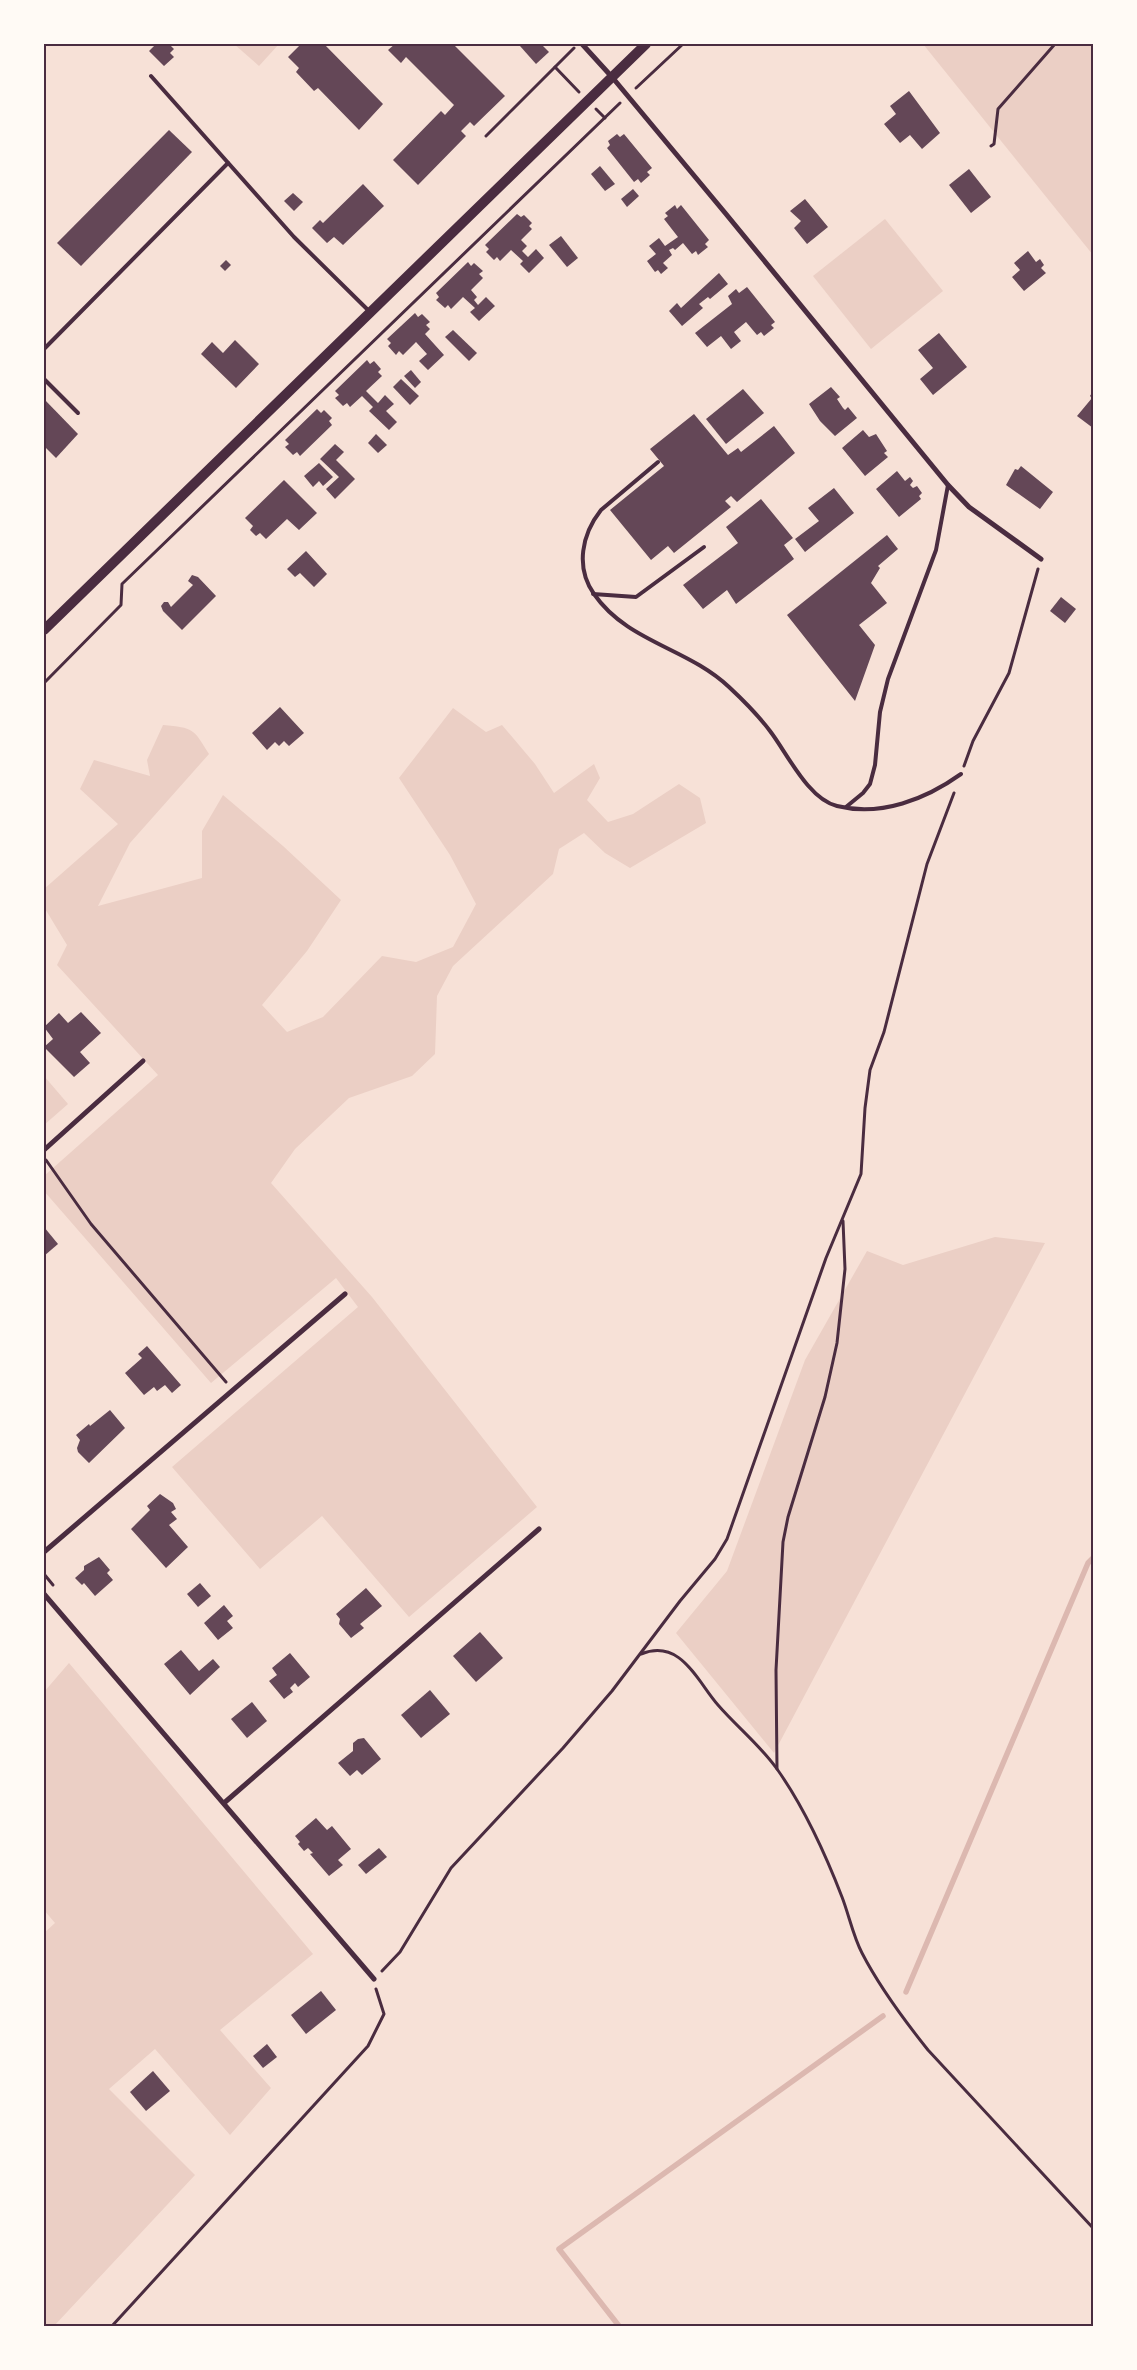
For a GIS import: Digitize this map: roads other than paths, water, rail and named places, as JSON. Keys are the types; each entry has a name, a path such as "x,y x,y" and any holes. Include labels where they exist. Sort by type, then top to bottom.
{"main road":[{"path":"44,630 646,44"}],"street":[{"path":"582,44 628,96 948,485 969,507 1041,559"},
{"path":"44,1150 143,1061"},
{"path":"44,1552 345,1294"},
{"path":"224,1802 539,1529"},
{"path":"44,1594 374,1979"}],"lane":[{"path":"151,76 294,238 370,312"},
{"path":"44,348 228,163"},
{"path":"44,379 78,413"},
{"path":"658,462 601,510 588,530 582,552 583,564 593,594 611,616 637,633 715,675 769,730 811,788 822,799 836,806 886,807 919,799 960,774"},
{"path":"846,807 863,793 870,784 875,765 880,712 888,678 936,550 948,485"},
{"path":"593,594 636,597 704,547"}],"waterway":[{"path":"906,1992 1088,1563 1093,1558"},
{"path":"619,2326 559,2249 883,2016"}]}
